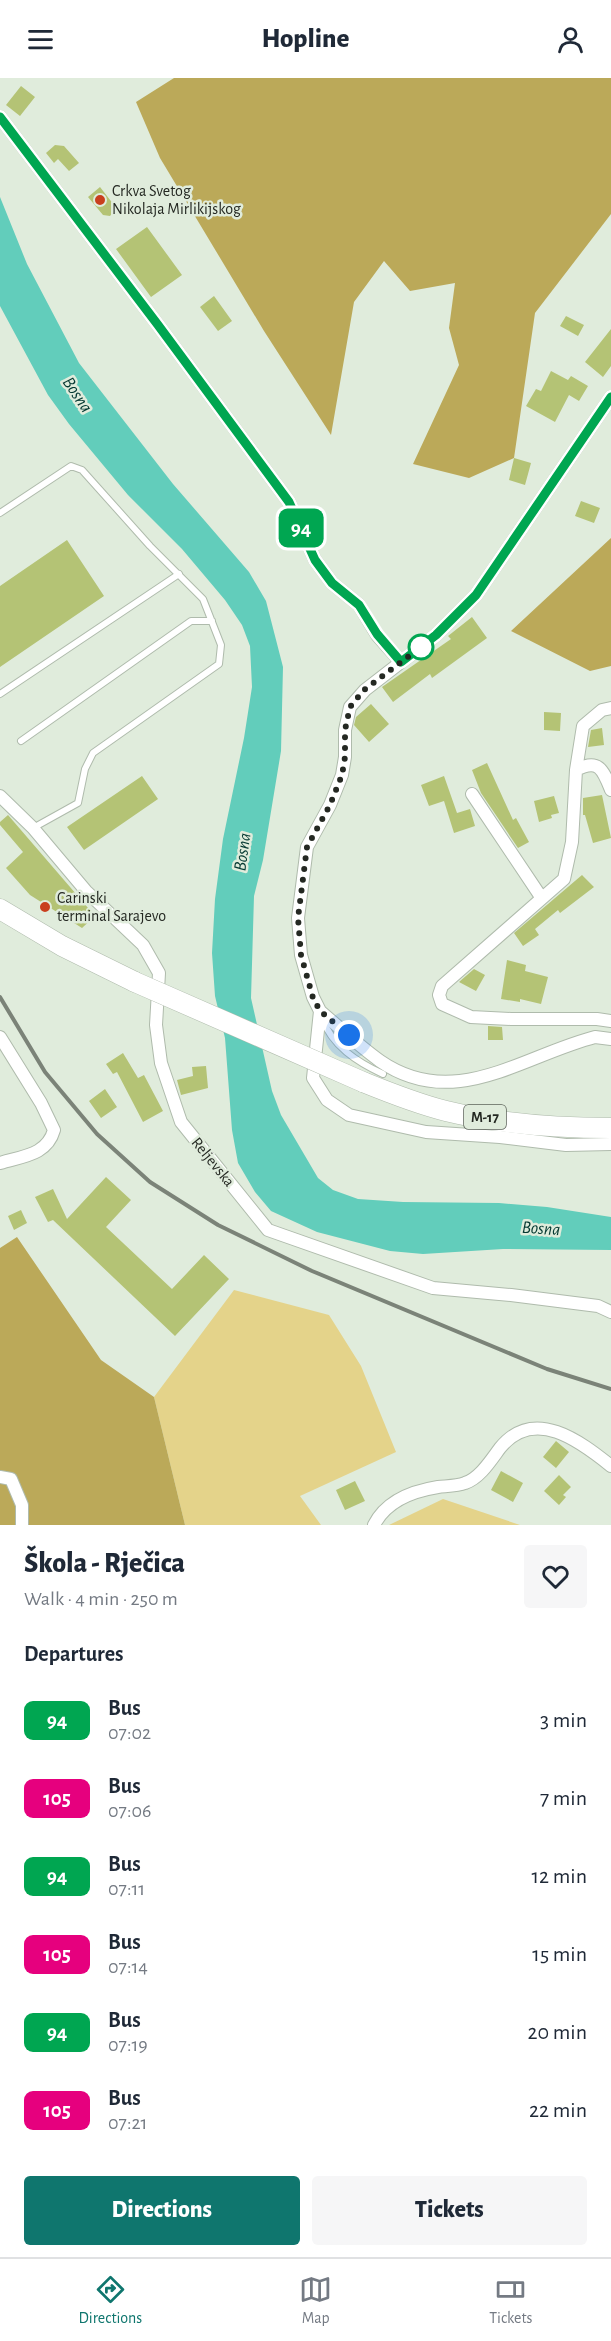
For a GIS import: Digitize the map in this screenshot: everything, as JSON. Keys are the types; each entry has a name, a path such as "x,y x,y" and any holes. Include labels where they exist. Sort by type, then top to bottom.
{"main road":[{"name":"M-17","path":"3,911 62,946 135,982 401,1097 447,1111 564,1127 611,1128"}],"street":[{"path":"0,117 289,502 315,560 332,583 359,605 377,634 401,662"},
{"path":"611,397 476,595 436,635 364,690 350,707 345,730 342,775 330,805 307,847 298,918 301,955 313,998 320,1011 381,1062 410,1077 437,1083 480,1078 595,1037 611,1039"},
{"path":"611,708 602,710 583,726 576,770 572,842 564,879 442,986 439,995 442,1004 471,1017 611,1021"},
{"path":"576,770 593,765 600,768 611,790"},
{"path":"472,794 541,897"},
{"name":"Reljevska","path":"0,796 33,828 86,891 143,945 159,973 156,1024 161,1063 181,1122 268,1230 433,1288 598,1306 611,1312"},
{"path":"320,1011 313,1078 327,1100 349,1116 426,1132 500,1137 566,1145 611,1144"},
{"path":"0,1037 41,1103 54,1130 51,1140 43,1150 0,1163"},
{"path":"374,1525 386,1508 415,1492 465,1483 476,1477 504,1442 518,1432 527,1429 564,1433 588,1447 611,1466"},
{"path":"0,1477 11,1479 22,1505 22,1525"}],"lane":[{"path":"0,513 71,466 82,470 150,546 203,599 222,645 219,664 93,753 85,770 78,803 33,828"},
{"path":"0,694 179,574"},
{"path":"21,741 191,621 212,621"},
{"path":"320,1011 325,1026 338,1045 358,1062 383,1074"}],"shaded area":[{"path":"174,78 611,78 611,214 535,313 514,458 469,478 413,464 459,365 449,328 455,283 410,291 384,261 354,302 331,435 264,331 160,158 136,102"},
{"path":"611,538 611,666 590,671 511,631"},
{"path":"17,1237 101,1360 154,1397 185,1525 0,1525 0,1248"},
{"path":"234,1290 329,1315 361,1366 396,1452 300,1496 321,1525 185,1525 154,1397"},
{"path":"443,1499 520,1525 389,1525"}],"water":[{"name":"Bosna","path":"0,197 27,264 79,363 173,484 249,572 266,601 283,667 281,751 263,860 254,896 251,998 272,1091 281,1115 318,1178 333,1190 358,1199 499,1203 547,1207 611,1217 611,1250 503,1249 423,1254 390,1251 317,1232 271,1211 255,1192 238,1163 232,1130 225,1038 215,996 212,953 215,899 223,839 252,687 250,646 242,625 225,600 182,549 128,495 48,395 0,306"}],"building":[{"path":"21,86 35,97 20,116 6,105"},
{"path":"55,145 64,146 79,163 69,171 58,159 54,163 46,153"},
{"name":"Crkva Svetog Nikolaja Mirlikijskog","path":"100,187 114,205 115,210 110,216 103,215 88,197"},
{"path":"147,227 182,275 151,297 116,249"},
{"path":"214,296 232,321 218,331 200,307"},
{"path":"566,316 584,325 578,336 560,326"},
{"path":"611,329 611,366 603,377 585,362"},
{"path":"551,371 568,380 571,376 588,386 579,401 569,395 555,422 526,406 536,389 541,391"},
{"path":"514,458 531,463 525,485 509,480"},
{"path":"581,501 600,508 594,523 575,516"},
{"path":"67,540 104,596 0,667 0,586"},
{"path":"472,617 487,638 432,678 430,674 393,702 382,687 451,639 448,636"},
{"path":"371,704 389,724 369,742 354,725 356,717"},
{"path":"544,712 561,713 560,731 544,730"},
{"path":"602,728 604,745 588,747 591,730"},
{"path":"487,763 513,820 516,818 529,842 518,848 481,793 472,770"},
{"path":"142,776 158,799 84,850 67,827"},
{"path":"444,776 457,813 470,809 475,826 454,833 444,801 429,806 421,785"},
{"path":"602,795 611,838 593,843 585,815 583,815 583,798"},
{"path":"554,796 559,813 539,822 534,801"},
{"path":"8,815 95,916 82,928 30,895 6,868 23,852 0,825 0,822"},
{"path":"582,875 594,887 560,913 558,910 535,929 539,935 523,946 514,933"},
{"path":"507,960 526,965 525,971 548,977 541,1004 520,999 520,1002 501,999"},
{"path":"474,969 485,975 476,991 459,982"},
{"path":"488,1026 502,1027 503,1040 488,1040"},
{"path":"123,1053 138,1078 144,1075 163,1111 143,1122 117,1072 113,1074 106,1064"},
{"path":"206,1066 208,1088 181,1095 177,1080 193,1076 192,1067"},
{"path":"105,1089 117,1107 101,1118 89,1101"},
{"path":"106,1177 131,1200 106,1227 172,1289 204,1255 229,1279 175,1336 53,1220 48,1222 35,1197 53,1189 67,1219"},
{"path":"21,1210 27,1223 14,1230 8,1216"},
{"path":"556,1441 569,1452 556,1468 543,1457"},
{"path":"501,1471 523,1483 513,1502 491,1490"},
{"path":"559,1475 571,1487 563,1495 566,1497 559,1505 544,1491"},
{"path":"355,1481 365,1501 345,1510 336,1490"}],"railway":[{"path":"0,997 45,1072 97,1134 150,1182 218,1225 312,1271 547,1369 611,1389"}],"bus line":[{"name":"94","path":"0,117 289,502 315,560 332,583 359,605 377,634 401,662 436,635 476,595 611,397"}],"place":[{"name":"Crkva Svetog Nikolaja Mirlikijskog","path":"100,200"},
{"name":"Carinski terminal Sarajevo","path":"45,907"}],"route":[{"path":"349,1035 320,1011 313,998 301,955 298,918 307,847 330,805 342,775 345,730 350,707 364,690 421,647"}]}
